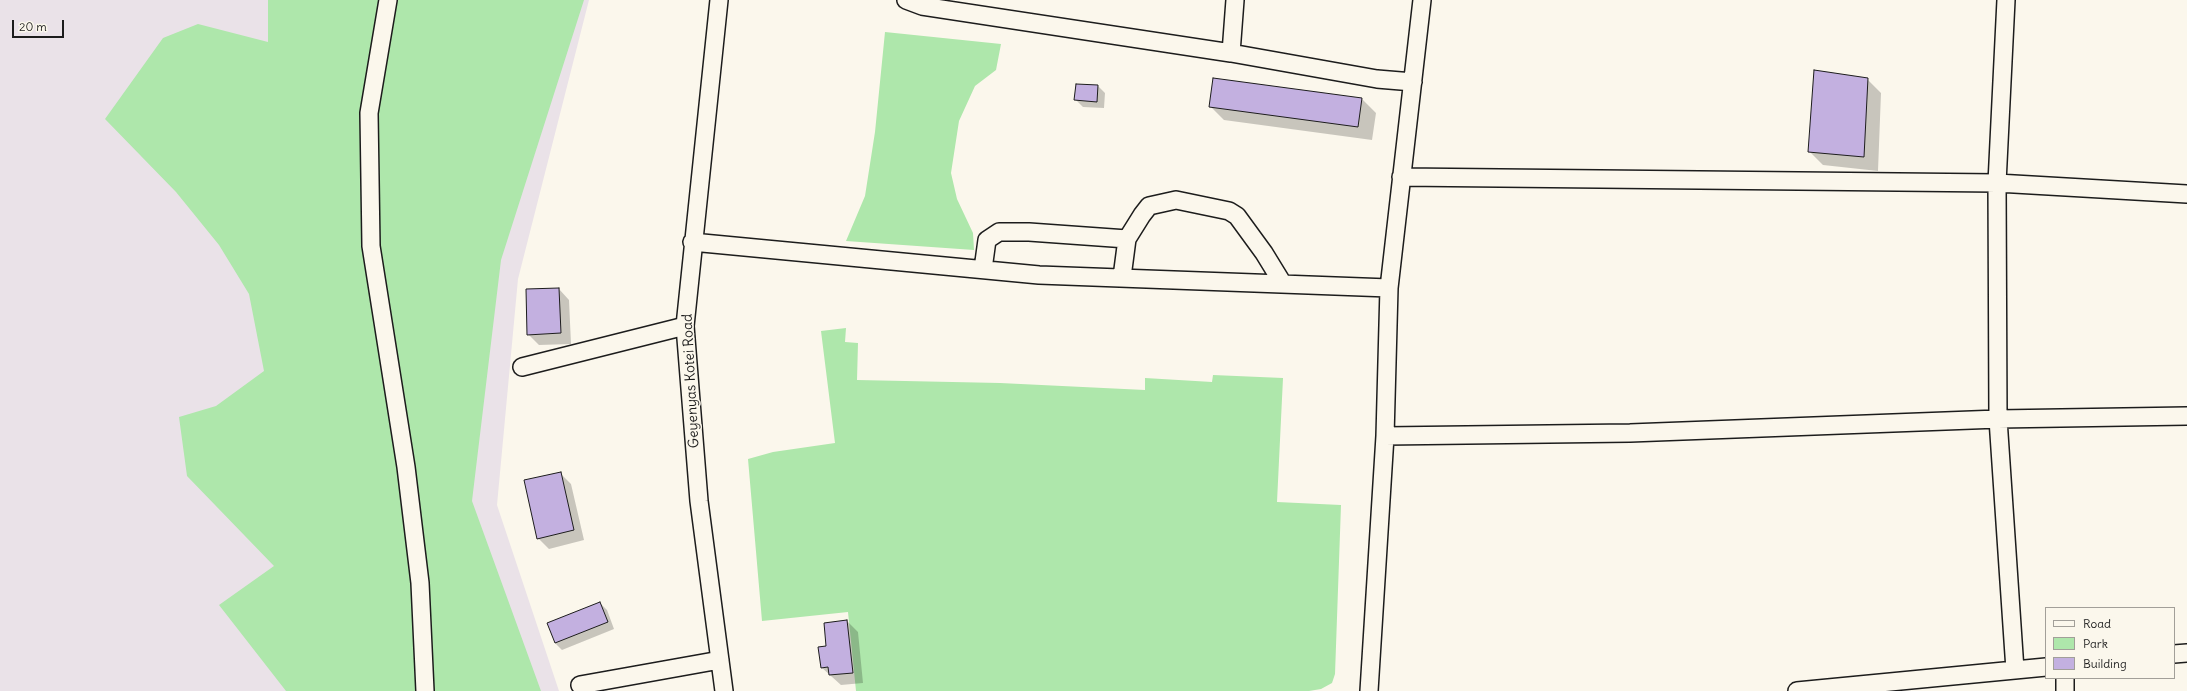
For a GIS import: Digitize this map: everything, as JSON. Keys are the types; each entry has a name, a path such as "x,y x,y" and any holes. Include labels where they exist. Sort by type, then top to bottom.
{"street":[{"path":"388,0 369,113 371,246 406,467 420,583 425,691"},
{"name":"Geyenyas Kotei Road","path":"719,0 692,242 685,326 699,501 724,691"},
{"path":"906,0 922,6 1231,53 1377,79 1413,82"},
{"path":"1231,53 1235,0"},
{"path":"1369,691 1385,436 1389,288 1422,0"},
{"path":"2006,0 1997,184 1998,419 2015,670"},
{"path":"1401,177 1997,184 2187,194"},
{"path":"1122,277 1127,239 1150,206 1161,202 1176,200 1229,211 1237,216 1284,284"},
{"path":"983,270 987,240 999,232 1029,232 1127,239"},
{"path":"692,242 1039,275 1389,288"},
{"path":"522,367 685,326"},
{"path":"1385,436 1630,433 1998,419 2187,416"},
{"path":"2175,654 2187,653"},
{"path":"580,685 720,660"},
{"path":"1797,691 2045,667"},
{"path":"2065,679 2065,691"}],"shaded area":[{"path":"0,0 589,0 518,279 497,505 559,691 0,691"}],"green space":[{"path":"268,0 584,0 501,260 472,501 541,691 286,691 219,605 274,566 187,476 179,417 216,406 264,371 249,294 219,245 176,192 105,119 163,38 198,24 268,42"},
{"path":"885,32 1001,44 996,70 975,86 959,121 951,173 957,199 973,233 974,250 846,241 865,196 875,132"},
{"path":"846,328 845,342 858,343 857,380 1000,383 1145,390 1145,378 1212,382 1213,375 1283,378 1277,502 1341,505 1335,674 1332,683 1321,689 1309,691 856,691 848,612 762,621 748,459 773,452 835,443 821,331"}],"building":[{"path":"1814,70 1868,78 1864,157 1808,152"},
{"path":"1213,78 1362,98 1358,127 1209,107"},
{"path":"1076,84 1098,85 1097,102 1074,100"},
{"path":"559,288 561,333 527,335 526,289"},
{"path":"561,472 574,530 537,539 524,480"},
{"path":"600,602 608,622 555,643 547,623"},
{"path":"847,620 853,673 829,675 828,667 821,668 818,647 826,646 824,623"}]}
